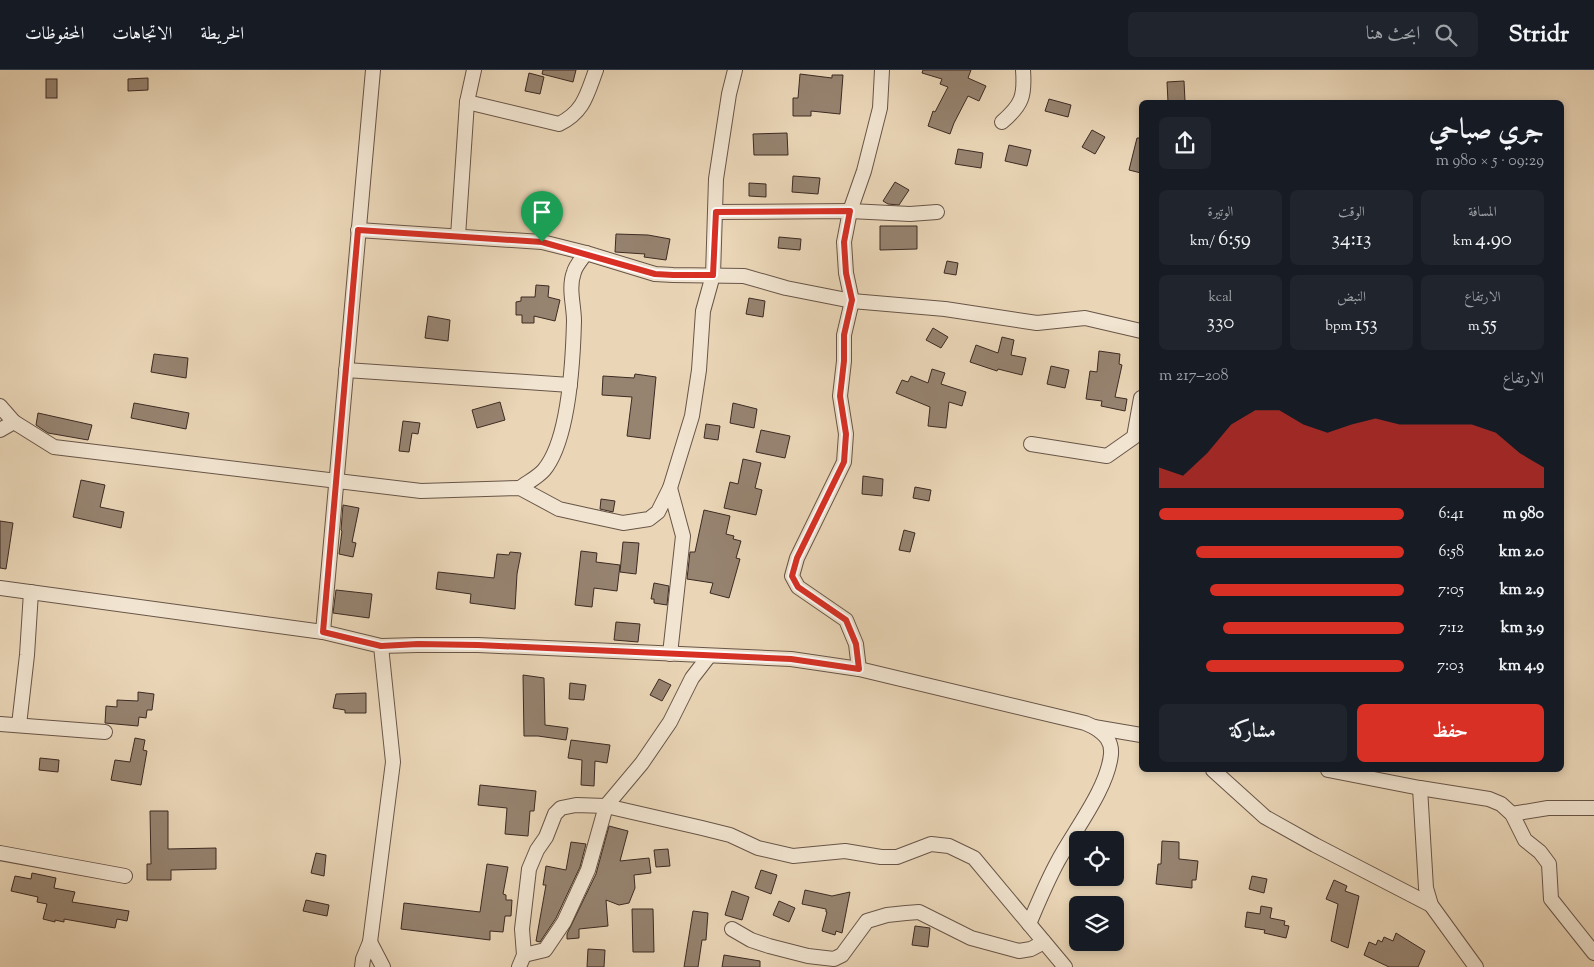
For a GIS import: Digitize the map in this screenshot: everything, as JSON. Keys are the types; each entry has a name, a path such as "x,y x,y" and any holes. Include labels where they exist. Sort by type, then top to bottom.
{"street":[{"path":"323,632 373,70"},
{"path":"458,236 467,102 474,70"},
{"path":"467,102 559,124 572,118 585,102 596,70"},
{"path":"0,406 14,422 54,447 421,491 520,488 560,509 623,522 649,518 658,512 670,488 692,416 699,370 703,311 713,275 716,179 729,94 735,70"},
{"path":"859,669 856,644 846,620 798,587 792,576 797,558 844,462 846,434 840,396 844,361 844,335 852,300 846,273 844,242 850,211 864,170 880,108 882,70"},
{"path":"1002,122 1018,108 1023,98 1023,70"},
{"path":"716,212 850,211 910,214 937,212"},
{"path":"358,230 542,242 655,274 744,276 786,288 852,300 945,310 1037,323 1085,318 1139,331"},
{"path":"520,488 543,471 555,453 570,386 574,320 571,290 574,272 586,253"},
{"path":"346,370 570,386"},
{"path":"1031,444 1107,456 1134,437 1139,409"},
{"path":"0,430 14,422"},
{"path":"670,488 683,536 670,654"},
{"path":"0,588 323,632 381,646 418,644 478,645 791,659 859,669 1085,722 1103,733 1110,742 1111,753 1108,770 1097,793 1057,862 1029,924"},
{"path":"19,725 27,656 30,592"},
{"path":"362,967 370,942 393,762 381,646"},
{"path":"709,656 692,678 670,722 642,764 606,806 588,870 564,922 544,950 522,961 522,929 529,869 537,850 546,837 555,814 561,808 576,805 606,806 730,835 758,848 792,856 845,851 880,857 897,857 931,844 949,846 974,858 1065,967"},
{"path":"0,724 105,732"},
{"path":"1094,727 1139,735"},
{"path":"1215,772 1266,817 1315,845 1431,905"},
{"path":"1338,772 1489,799 1501,804 1512,814 1525,840 1540,852 1549,864 1551,899 1594,953"},
{"path":"1420,788 1426,888 1431,905 1476,967"},
{"path":"1512,814 1548,808 1594,808"},
{"path":"0,853 125,876"},
{"path":"732,929 751,940 769,946 808,956 834,959 842,955 867,922 887,915 906,913 919,912 971,938 1019,951 1031,949 1044,942"},
{"path":"370,942 383,967"}],"building":[{"path":"543,70 576,70 573,82 542,74"},
{"path":"923,70 971,70 968,78 986,86 979,101 968,96 950,134 928,126 933,111 935,112 948,87 940,84 942,79 922,73"},
{"path":"529,73 544,77 540,94 525,91"},
{"path":"800,74 832,78 832,75 843,75 840,114 811,111 811,116 793,116 793,98 798,98"},
{"path":"148,78 148,90 128,91 128,79"},
{"path":"46,79 57,79 57,98 46,98"},
{"path":"1184,81 1185,100 1168,100 1167,82"},
{"path":"1049,99 1071,105 1068,117 1045,111"},
{"path":"1092,130 1105,137 1095,154 1082,147"},
{"path":"787,133 788,155 754,155 753,134"},
{"path":"1137,138 1139,138 1139,172 1129,170"},
{"path":"1009,145 1031,150 1027,166 1005,161"},
{"path":"958,149 983,153 981,168 955,164"},
{"path":"793,176 820,178 818,194 792,192"},
{"path":"895,182 909,190 899,205 888,204 883,201"},
{"path":"749,183 766,184 766,197 749,196"},
{"path":"880,226 917,226 917,249 880,250"},
{"path":"616,234 648,235 670,239 666,260 644,257 645,254 615,252"},
{"path":"779,237 801,239 800,250 778,248"},
{"path":"947,261 958,263 956,275 944,273"},
{"path":"536,285 549,286 548,297 560,300 555,321 534,316 534,323 522,323 522,315 516,315 516,302 521,301 521,297 535,297"},
{"path":"749,298 765,301 763,317 746,314"},
{"path":"428,316 450,320 448,341 425,338"},
{"path":"933,328 948,337 941,348 926,340"},
{"path":"1002,337 1014,340 1011,355 1026,358 1022,375 998,369 997,371 970,362 976,345 998,353"},
{"path":"1099,351 1120,354 1119,364 1122,365 1115,397 1127,399 1125,411 1101,406 1102,401 1086,399 1090,371 1097,372"},
{"path":"154,354 188,358 186,378 151,372"},
{"path":"1051,366 1069,370 1065,388 1047,384"},
{"path":"932,369 945,373 941,384 966,392 962,406 949,402 946,428 928,426 930,407 896,393 902,380 908,382 911,376 928,383"},
{"path":"635,374 656,377 650,439 627,436 632,397 602,395 603,376 634,378"},
{"path":"500,402 505,420 477,428 472,410"},
{"path":"134,403 189,413 186,429 131,418"},
{"path":"733,403 757,409 754,428 730,423"},
{"path":"38,413 92,425 88,440 48,433 36,425"},
{"path":"403,421 420,423 418,434 412,433 409,452 399,451"},
{"path":"706,424 720,426 718,440 704,438"},
{"path":"761,430 790,436 785,458 756,452"},
{"path":"743,459 761,463 755,488 762,490 756,515 724,508 730,482 738,484"},
{"path":"863,476 883,479 882,496 862,494"},
{"path":"81,480 105,485 100,507 124,512 121,528 73,517"},
{"path":"915,487 931,490 929,501 913,498"},
{"path":"601,499 615,501 613,512 600,509"},
{"path":"343,505 359,508 352,542 356,543 353,557 339,554"},
{"path":"704,510 730,516 726,534 734,536 733,539 741,541 736,558 740,559 729,598 710,593 713,583 687,579 690,552 695,552"},
{"path":"0,521 13,523 6,569 0,568"},
{"path":"904,530 915,533 910,552 899,550"},
{"path":"623,542 639,543 636,574 620,572"},
{"path":"581,551 597,553 596,562 620,565 617,591 594,588 592,607 575,605"},
{"path":"510,552 521,553 517,574 515,609 470,603 471,594 436,589 438,572 494,578 497,554 509,555"},
{"path":"654,583 669,586 667,605 654,603 654,599 651,599"},
{"path":"336,590 372,594 369,618 333,613"},
{"path":"616,622 640,624 638,642 614,640"},
{"path":"523,675 544,678 545,725 568,728 566,740 524,736"},
{"path":"659,679 671,685 662,701 650,695"},
{"path":"570,683 586,685 584,700 569,699"},
{"path":"138,692 154,694 152,710 147,710 146,718 139,717 138,726 105,723 106,706 117,707 117,700 138,701"},
{"path":"366,693 366,713 345,713 345,710 333,708 336,694"},
{"path":"135,738 145,740 143,750 147,751 141,785 111,780 115,760 130,762"},
{"path":"571,740 610,745 607,763 595,761 594,786 581,785 582,760 568,758"},
{"path":"40,758 59,760 58,772 39,770"},
{"path":"480,785 536,791 534,811 530,811 528,836 505,834 507,808 478,805"},
{"path":"150,811 168,811 168,849 216,848 216,869 171,870 171,880 147,880 147,864 151,864"},
{"path":"609,826 628,831 620,861 649,858 651,873 634,875 635,888 629,903 619,905 606,900 608,926 579,929 579,938 567,939 567,934 596,874"},
{"path":"1162,841 1179,842 1179,859 1198,861 1196,880 1192,880 1192,888 1156,884 1158,864 1161,864"},
{"path":"571,842 586,844 580,867 556,918 540,942 536,941 546,885 543,885 546,866 566,870"},
{"path":"668,849 670,866 656,867 654,850"},
{"path":"316,853 326,855 324,876 311,873"},
{"path":"487,864 508,867 503,894 506,895 506,900 512,900 511,916 505,916 503,932 490,931 490,940 401,929 404,903 480,912"},
{"path":"761,870 777,875 771,894 755,888"},
{"path":"32,873 56,878 54,888 75,892 72,902 129,911 127,921 117,919 115,928 64,919 64,922 55,920 55,922 43,919 47,904 37,902 38,897 11,891 15,876 31,879"},
{"path":"1252,876 1267,879 1264,893 1249,889"},
{"path":"1334,880 1347,886 1345,891 1359,896 1348,948 1331,941 1338,904 1326,899"},
{"path":"805,890 832,896 850,892 842,933 836,931 835,935 822,931 827,912 826,909 802,904"},
{"path":"732,891 749,897 742,920 725,915"},
{"path":"306,900 329,905 327,916 303,911"},
{"path":"779,901 795,908 789,922 773,915"},
{"path":"1261,906 1272,908 1270,918 1285,921 1284,925 1289,926 1286,938 1264,933 1265,930 1245,927 1247,912 1260,914"},
{"path":"632,909 653,909 654,952 633,952"},
{"path":"693,911 708,913 706,940 702,940 698,967 684,967"},
{"path":"915,926 930,928 928,947 912,945"},
{"path":"1396,933 1425,951 1418,967 1389,967 1364,955 1369,942 1376,945 1378,940 1382,942 1384,937 1393,941"},
{"path":"588,949 605,950 604,967 587,967"},
{"path":"724,955 760,961 760,967 722,967"}],"route":[{"path":"850,211 844,242 846,273 852,300 844,335 844,361 840,396 846,434 844,462 797,558 792,576 798,587 846,620 856,644 859,669 791,659 478,645 418,644 381,646 323,632 358,230 542,242 655,274 713,275 716,212 850,211"}]}
